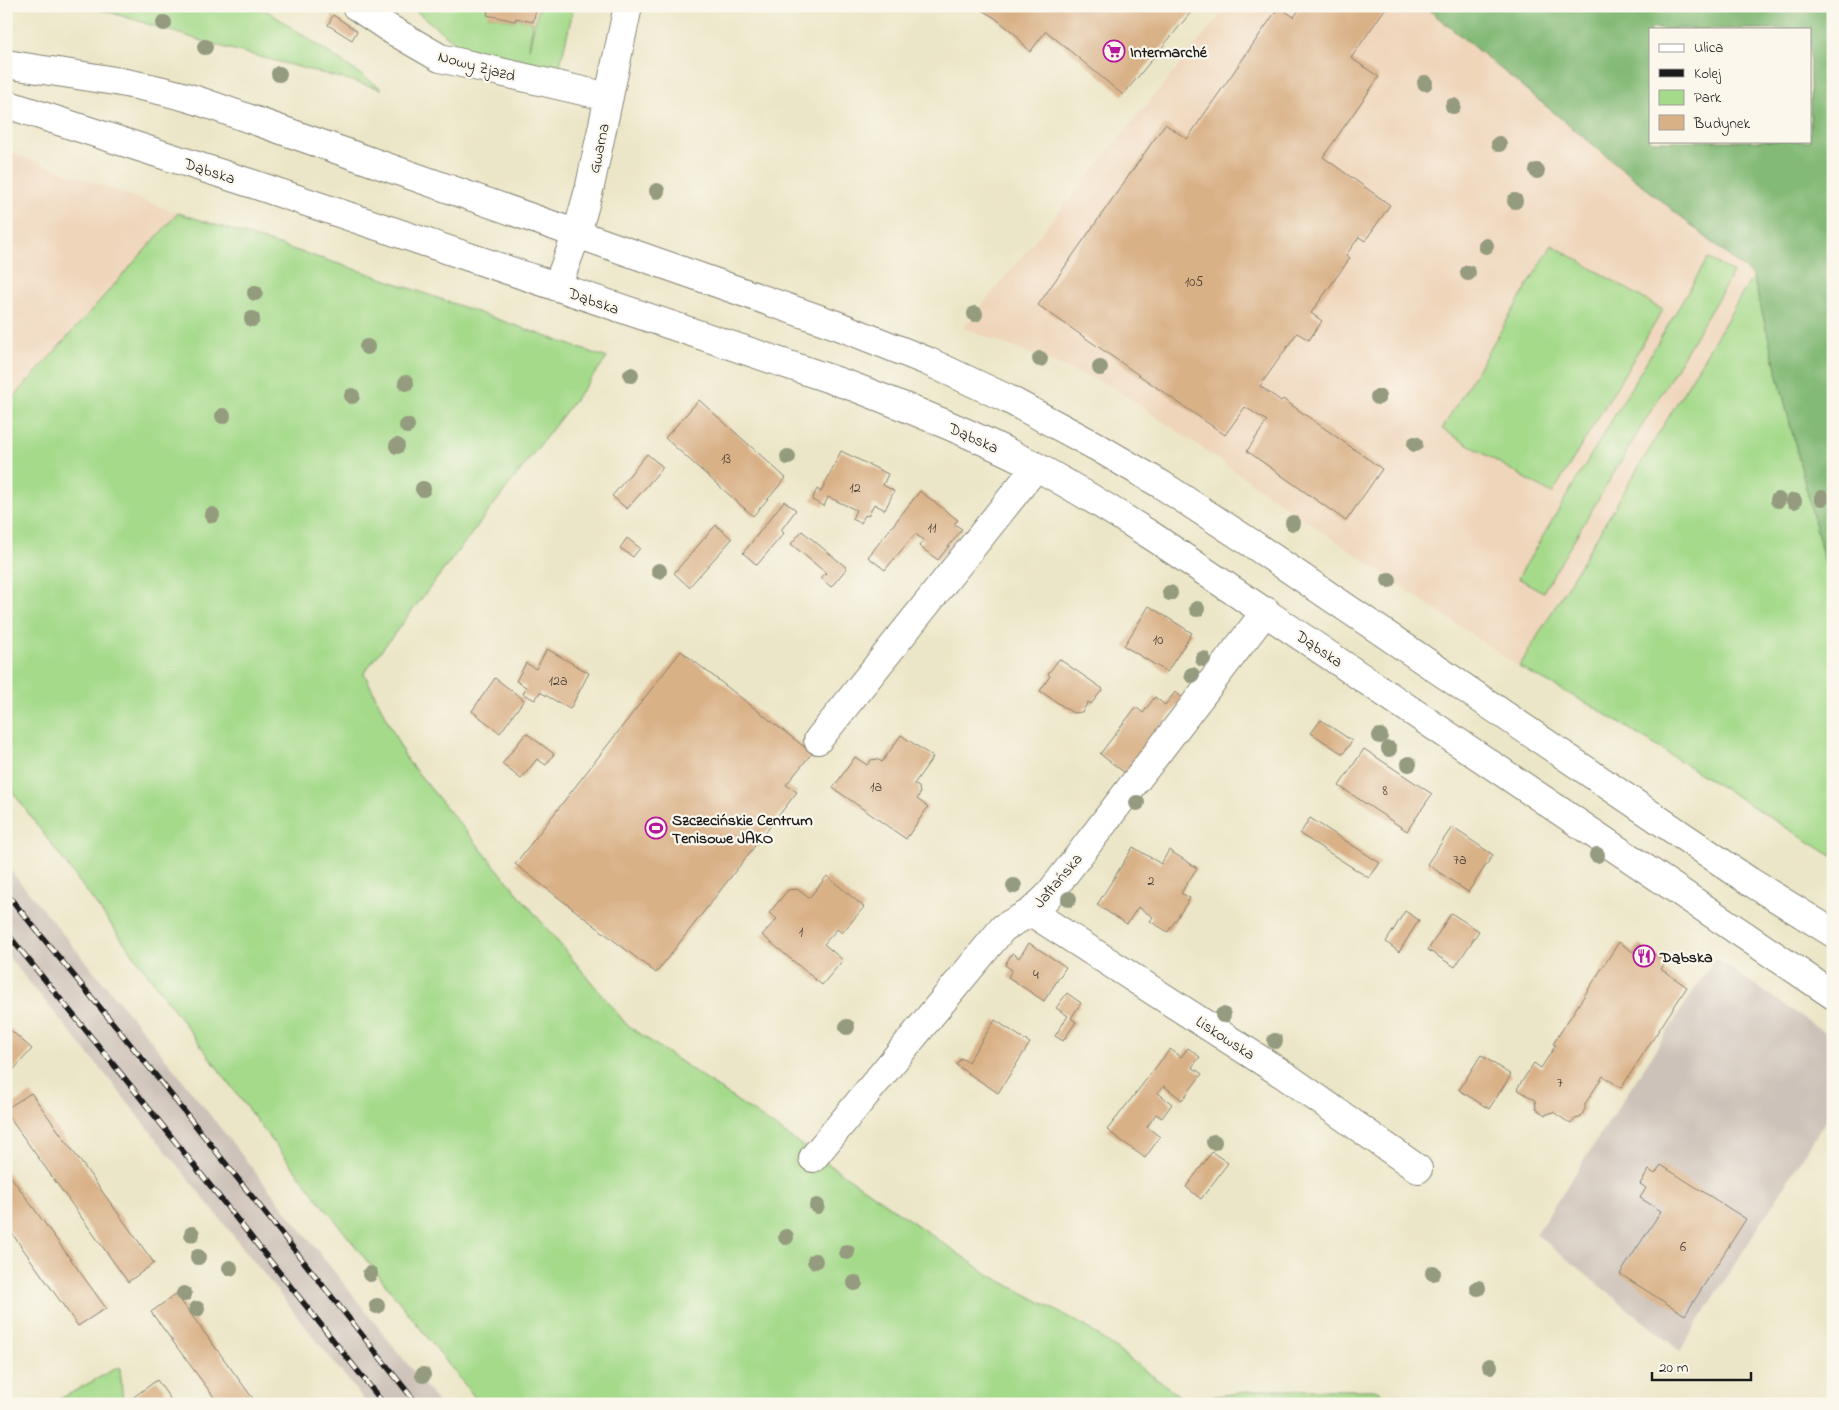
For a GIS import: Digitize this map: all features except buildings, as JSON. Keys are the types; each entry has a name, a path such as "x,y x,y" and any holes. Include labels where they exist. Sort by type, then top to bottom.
{"street":[{"name":"Nowy Zjazd","path":"356,6 440,58 609,97"},
{"name":"Gwarna","path":"557,287 577,233 590,186 628,6"},
{"path":"6,64 173,93 577,233 811,316 927,360 1008,399 1099,448 1162,485 1251,542 1749,882 1833,934"},
{"name":"Dąbska","path":"6,104 256,185 854,387 940,422 1036,467 1147,532 1833,995"},
{"path":"818,740 1036,467"},
{"name":"Jałtańska","path":"813,1158 1004,928 1031,912 1047,897 1266,611"},
{"name":"Liskowska","path":"1031,912 1286,1077 1418,1169"}],"shaded area":[{"path":"1228,6 1424,6 1753,276 1519,667 1110,385 963,328"},
{"path":"6,151 178,213 6,406"},
{"path":"6,865 154,1044 439,1404 367,1404 109,1079 6,954"},
{"path":"1715,958 1833,1038 1833,1109 1680,1351 1536,1234"}],"green space":[{"path":"90,6 260,6 382,89 219,46"},
{"path":"410,6 489,6 488,15 515,21 516,18 533,22 529,48 539,6 574,6 559,70 459,46"},
{"path":"1424,6 1833,6 1833,595 1753,276"},
{"path":"178,213 364,272 607,358 364,673 407,760 627,1025 988,1274 1085,1326 1185,1400 1262,1390 1379,1390 1388,1404 480,1404 259,1124 6,783 6,406"},
{"path":"1552,245 1663,310 1552,494 1442,429"},
{"path":"1708,258 1733,273 1543,592 1518,578"},
{"path":"1753,276 1833,595 1833,857 1599,710 1519,667"},
{"path":"120,1367 123,1404 51,1404 111,1371"}],"railway":[{"path":"6,893 153,1072 417,1404"},
{"path":"6,932 384,1404"}],"place":[{"name":"Intermarché","path":"1114,51"},
{"name":"Szczecińskie Centrum Tenisowe JAKO","path":"656,828"},
{"name":"Dąbska","path":"1644,956"}]}
